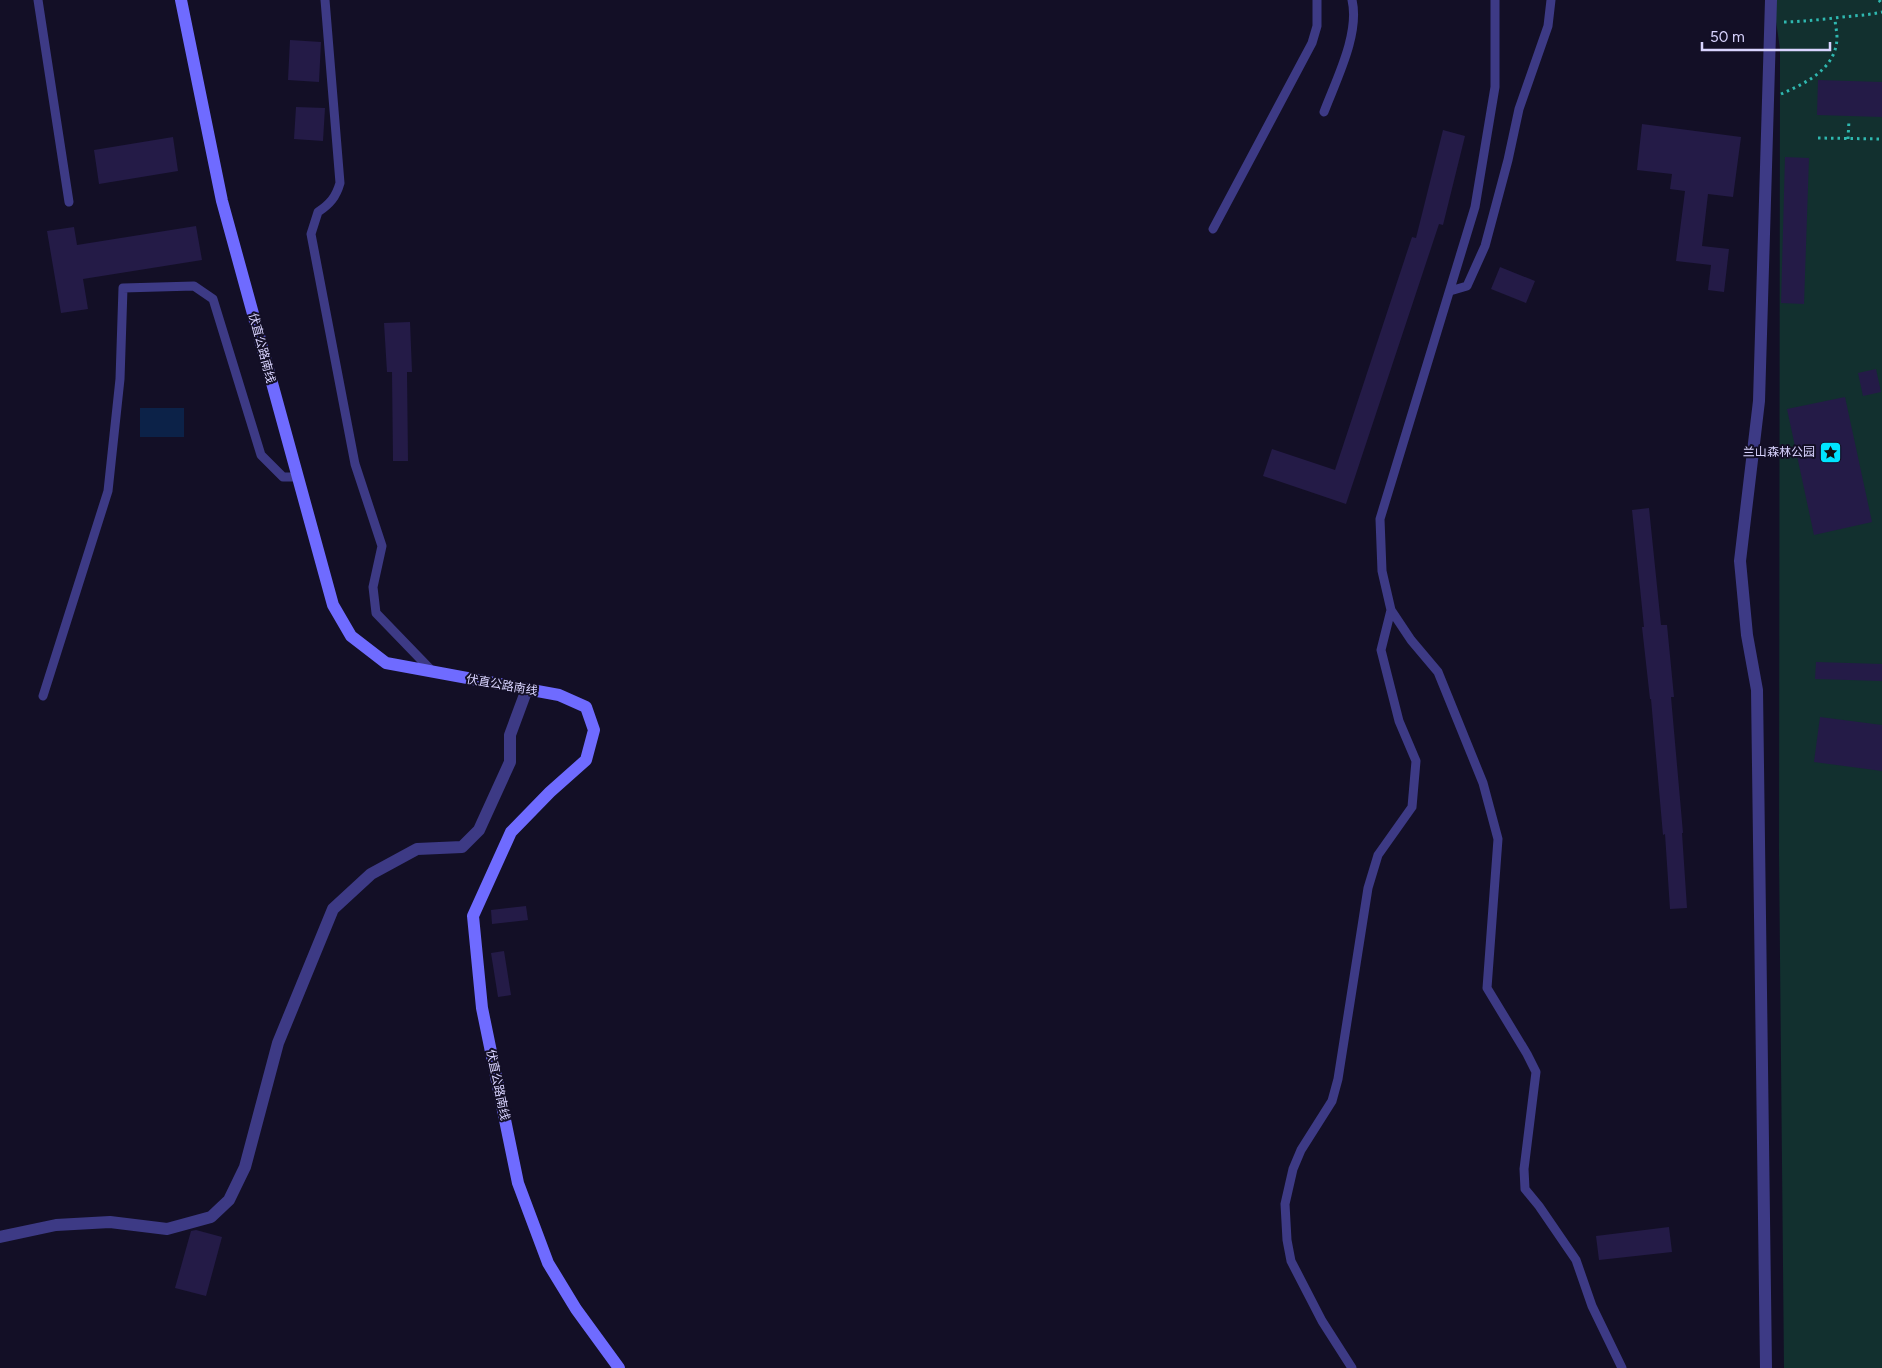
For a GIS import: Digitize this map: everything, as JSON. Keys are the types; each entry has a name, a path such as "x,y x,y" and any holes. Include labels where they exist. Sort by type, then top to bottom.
{"main road":[{"name":"伏直公路南线","path":"181,0 222,201 333,606 351,636 386,663 558,695 586,707 594,730 586,760 550,792 511,832 474,916 482,1008 518,1183 548,1262 576,1310 619,1368"}],"street":[{"path":"1766,1368 1757,690 1746,635 1740,560 1760,401 1771,0"},
{"path":"0,1237 56,1224 101,1222 167,1229 211,1217 229,1200 245,1167 278,1043 333,909 371,874 417,850 462,847 479,830 510,762 510,735 527,689"}],"lane":[{"path":"38,0 69,202"},
{"path":"325,0 340,183 336,196 318,212 311,234 355,464 382,546 373,587 376,614 433,672"},
{"path":"1213,229 1312,44 1317,26 1316,0"},
{"path":"1324,112 1345,58 1354,10 1352,0"},
{"path":"1495,0 1494,87 1475,207 1380,519 1382,571 1391,610 1411,640 1438,672 1483,783 1498,839 1487,988 1536,1072 1524,1169 1525,1189 1540,1206 1576,1260 1592,1306 1622,1368"},
{"path":"1450,291 1467,286 1485,246 1508,160 1519,109 1548,26 1551,0"},
{"path":"43,696 108,491 120,379 122,288 194,286 214,299 261,455 283,477 298,477"},
{"path":"1352,1368 1322,1320 1291,1261 1287,1240 1285,1204 1301,1150 1332,1101 1338,1079 1368,888 1378,855 1412,807 1416,761 1399,720 1381,650 1391,610"}],"path":[{"path":"1879,0 1882,4"},
{"path":"1771,22 1805,22 1861,17 1882,12"},
{"path":"1769,99 1805,84 1824,68 1832,56 1837,39 1835,18"},
{"path":"1848,139 1849,120"},
{"path":"1818,138 1882,139"}],"green space":[{"name":"兰山森林公园","path":"1773,0 1882,0 1882,1368 1784,1368 1779,855 1780,49"}],"water":[{"path":"140,408 184,408 184,437 140,437"}],"building":[{"path":"290,40 321,42 319,82 288,80"},
{"path":"1818,80 1882,82 1882,117 1817,115"},
{"path":"296,107 325,108 323,141 294,139"},
{"path":"1642,124 1741,137 1733,197 1708,194 1702,246 1729,249 1724,292 1708,290 1711,265 1676,261 1685,191 1670,189 1672,174 1637,170"},
{"path":"1443,130 1465,136 1443,225 1439,224 1346,504 1263,476 1272,449 1335,470 1412,237 1416,238"},
{"path":"173,137 178,171 99,184 94,150"},
{"path":"1785,157 1809,158 1804,304 1781,303"},
{"path":"196,226 202,260 83,279 88,309 61,313 47,231 74,227 77,245"},
{"path":"1500,267 1535,281 1526,303 1491,289"},
{"path":"410,322 412,372 407,372 408,461 393,461 392,372 387,372 384,323"},
{"path":"1876,369 1881,392 1863,396 1858,373"},
{"path":"1845,397 1872,522 1814,535 1787,409"},
{"path":"1649,508 1661,625 1667,625 1674,697 1671,697 1683,833 1687,908 1670,909 1665,834 1663,835 1651,699 1642,627 1644,627 1632,510"},
{"path":"1816,662 1882,664 1882,681 1815,679"},
{"path":"1820,717 1882,725 1882,771 1814,762"},
{"path":"526,906 528,920 492,924 491,910"},
{"path":"504,951 511,995 498,997 491,953"},
{"path":"1669,1227 1672,1252 1599,1260 1596,1236"},
{"path":"196,1230 222,1237 206,1296 175,1288 191,1231"}],"place":[{"name":"兰山森林公园","path":"1831,452"}]}
